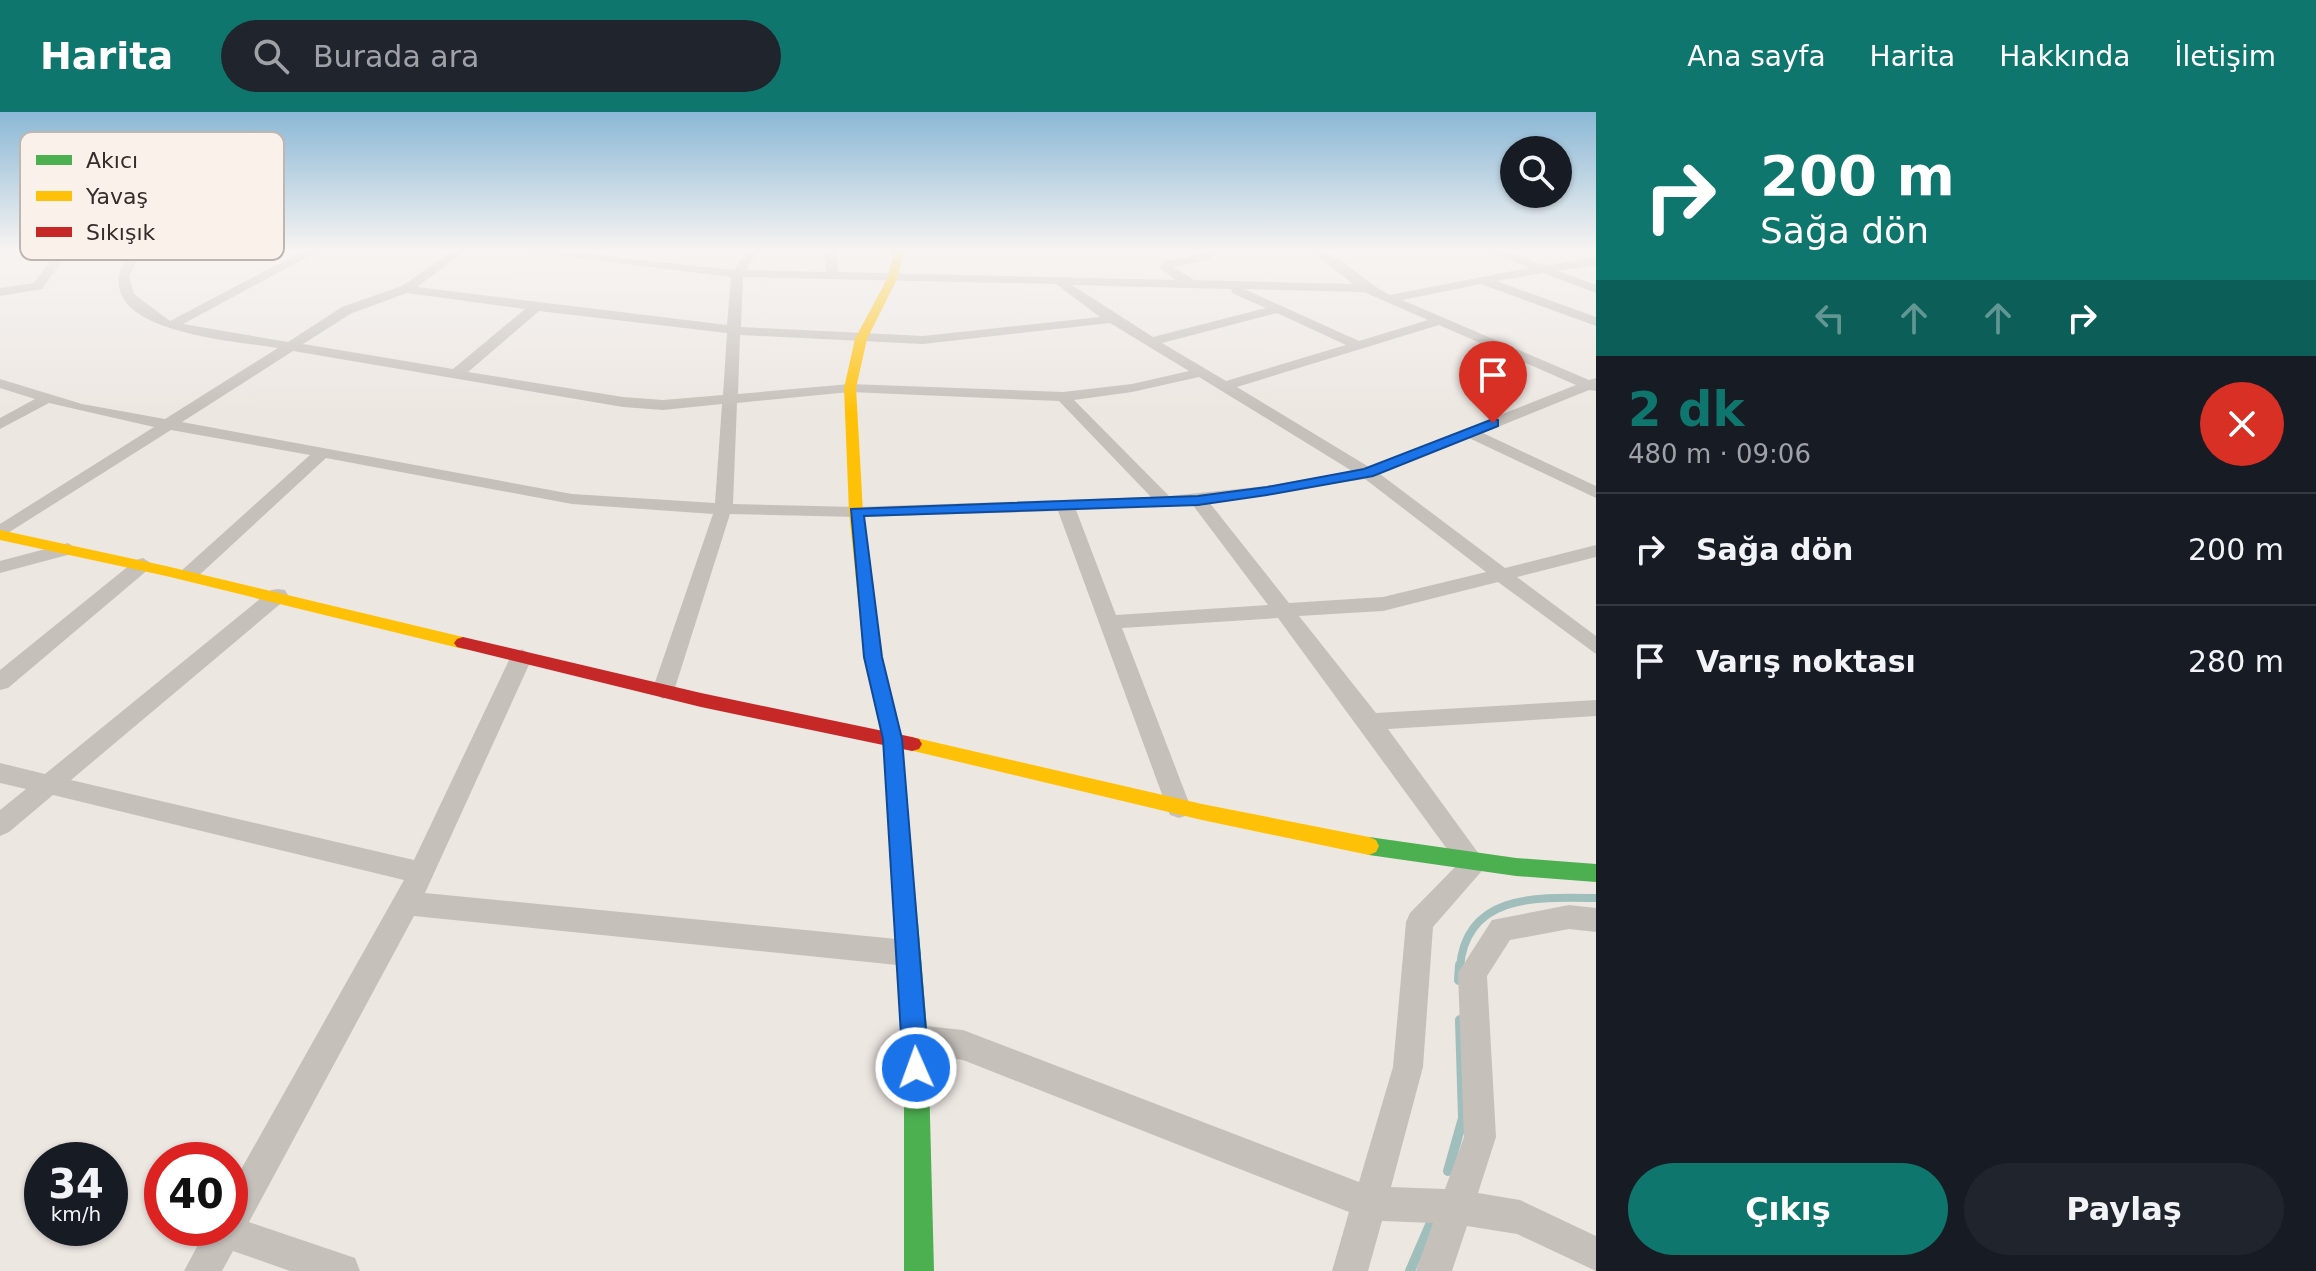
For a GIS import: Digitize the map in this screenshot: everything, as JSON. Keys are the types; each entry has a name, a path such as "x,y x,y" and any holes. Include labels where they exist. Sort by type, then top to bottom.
{"street":[{"path":"135,304 170,326 623,402 663,405 850,388 1063,397 1132,388 1203,372"},
{"path":"170,326 212,304"},
{"path":"0,534 287,347 347,310 364,304"},
{"path":"515,304 861,339 984,337 1113,319"},
{"path":"663,691 724,506 735,304"},
{"path":"879,304 861,339 850,388 856,512 873,657 892,739 916,1040 919,1271"},
{"path":"1091,304 1368,473 1596,647"},
{"path":"1268,304 1359,346"},
{"path":"1399,304 1436,322 1594,385"},
{"path":"1547,304 1596,322"},
{"path":"455,375 536,307"},
{"path":"1151,342 1279,309"},
{"path":"1226,386 1436,322"},
{"path":"0,383 46,399 166,424 572,499 662,507 724,506 856,512 1198,500 1368,473 1594,385"},
{"path":"1063,397 1165,502"},
{"path":"0,424 46,399"},
{"path":"1469,432 1596,493"},
{"path":"188,575 322,453"},
{"path":"1198,500 1370,722 1474,865"},
{"path":"1065,505 1179,808"},
{"path":"0,534 278,595 663,691 892,739 1179,808 1474,865 1596,873"},
{"path":"0,567 68,549"},
{"path":"1109,622 1383,604 1596,551"},
{"path":"0,682 143,564"},
{"path":"0,825 278,595"},
{"path":"248,1192 407,903 522,656"},
{"path":"1370,722 1596,708"},
{"path":"0,773 422,873"},
{"path":"1350,1271 1408,1067 1420,922 1474,865"},
{"path":"407,903 907,953"},
{"path":"1434,1271 1480,1137 1472,973 1502,929 1569,917 1596,920"},
{"path":"916,1040 963,1045 1369,1203 1457,1207 1520,1217 1596,1255"},
{"path":"248,1236 342,1271"},
{"path":"202,1271 217,1246"}],"waterway":[{"path":"1460,967 1465,943 1476,925 1491,912 1530,900 1596,898"},
{"path":"1459,980 1460,965"},
{"path":"1448,1171 1463,1118 1460,1020"},
{"path":"1410,1271 1430,1225"}],"traffic: fast":[{"path":"1369,846 1516,867 1596,873"},
{"path":"907,922 916,1040 919,1271"}],"traffic: slow":[{"path":"879,304 861,339 850,388 856,512 873,657 892,739 907,922"},
{"path":"0,535 166,571 463,643"},
{"path":"912,744 1202,812 1369,846"}],"traffic: jam":[{"path":"463,643 701,700 912,744"}],"route":[{"path":"916,1068 892,739 873,657 856,512 1198,500 1267,491 1368,473 1493,423"}]}
